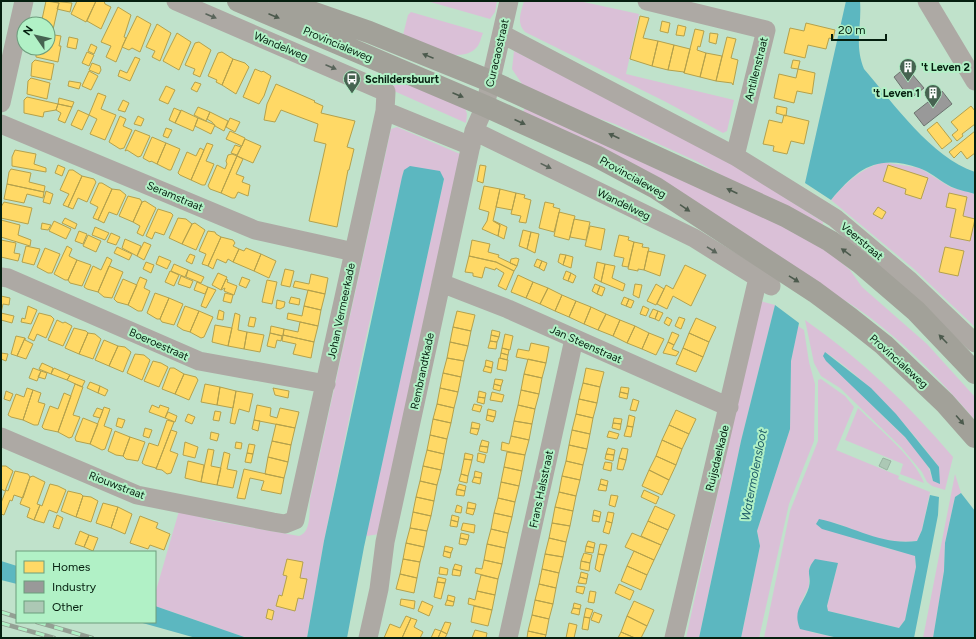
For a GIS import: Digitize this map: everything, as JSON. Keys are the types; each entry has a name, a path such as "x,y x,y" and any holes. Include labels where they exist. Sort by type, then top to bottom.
{"main road":[{"name":"Provincialeweg","path":"238,1 485,106 596,156 637,177 815,292 884,346 945,403 975,437"},
{"name":"Provincialeweg","path":"280,1 369,32 490,81 784,216 830,241 859,262 916,311 975,373"}],"street":[{"path":"1,103 5,63 24,1"},
{"name":"Wandelweg","path":"176,1 386,92"},
{"name":"Curacaostraat","path":"485,106 509,1"},
{"name":"Antillenstraat","path":"647,1 766,30 735,156"},
{"path":"927,1 972,77"},
{"path":"502,34 735,156"},
{"name":"Johan Vermeerkade","path":"285,524 295,520 385,111 386,92"},
{"name":"Rembrandtkade","path":"368,638 379,589 385,542 472,138 485,106"},
{"name":"Wandelweg","path":"385,111 472,138 694,238 764,282"},
{"name":"Seramstraat","path":"1,124 255,230 354,252"},
{"name":"Veerstraat","path":"735,156 835,218 910,281 975,343"},
{"name":"Boeroestraat","path":"1,277 8,278 199,361 326,384"},
{"name":"Ruijsdaelkade","path":"674,638 729,407 764,282"},
{"name":"Jan Steenstraat","path":"441,283 508,309 729,407"},
{"name":"Frans Halsstraat","path":"508,638 574,339"},
{"name":"Riouwstraat","path":"1,437 137,495 285,524"}],"shaded area":[{"path":"427,1 497,1 495,12 490,19"},
{"path":"524,1 579,1 639,14 626,74 734,100 727,131 723,133 666,102 525,32 522,29 520,21"},
{"path":"411,12 483,33 479,44 470,52 461,55 451,55 430,50 402,39 408,15"},
{"path":"514,51 687,137 823,222 822,231 696,161 615,124 580,112 524,87 512,69"},
{"path":"394,75 465,108 467,114 466,123 394,91 392,86"},
{"path":"526,105 715,189 830,253 850,270 862,287 927,344 975,397 975,420 916,357 867,315 849,303 521,117"},
{"path":"397,127 460,154 380,534 366,536 444,179 404,170 363,351 324,541 307,638 247,638 156,606 156,591 179,511 210,520 299,536 306,530 309,520 310,499 391,129"},
{"path":"882,162 920,168 950,187 975,194 975,327 914,269 831,200 854,177"},
{"path":"760,301 775,305 741,441 699,638 686,638"},
{"path":"805,320 846,351 884,384 902,401 953,457 945,490 932,486 927,482 922,472 901,447 840,388 821,376 814,363","holes":["825,352 872,390 900,420 939,467 933,481 925,461 911,443 872,405"]},
{"path":"798,326 804,330 809,362 815,384 814,441 789,504 759,638 741,638 760,546 757,531 790,429 791,361"},
{"path":"821,379 845,396 854,407 836,450 899,476 898,479 930,492 922,530 917,541 894,541 873,537 831,521 886,548 915,555 916,567 905,620 899,628 828,611 827,606 838,563 831,563 809,567 809,586 799,607 811,632 838,638 764,638 790,511 818,441 818,380"},
{"path":"858,408 913,464 924,483 900,474 903,464 845,440"},
{"path":"955,474 961,493 955,497 945,543 944,571 933,638 923,638"}],"water":[{"path":"846,1 860,1 859,51 864,69 914,128 928,142 959,165 975,172 975,194 951,187 923,169 904,164 891,163 869,167 860,172 831,200 805,183"},
{"path":"410,166 440,171 444,179 364,547 347,638 307,638 324,541 402,177 404,170"},
{"name":"Watermolensloot","path":"775,305 799,323 791,361 790,429 757,531 760,546 741,638 699,638 741,441"},
{"path":"825,352 871,388 896,414 939,467 940,484 933,481 930,469 905,437 826,361 823,356"},
{"path":"961,493 975,511 975,638 933,638 944,571 945,543 955,497"},
{"path":"930,495 939,497 938,515 914,638 838,638 800,629 797,616 798,611 809,587 809,571 815,559 838,563 827,606 828,611 899,628 905,620 916,567 915,556 822,529 816,524 819,519 892,541 917,541 922,530"},
{"path":"1,561 16,566 16,584 1,580"},
{"path":"156,606 247,638 196,638 143,623 156,623"}],"building: Homes":[{"path":"46,1 59,3 56,16 43,16"},
{"path":"51,1 72,3 70,12 57,9 59,3"},
{"path":"77,1 96,1 86,22 71,14"},
{"path":"96,1 104,1 105,4 111,7 101,29 87,21"},
{"path":"118,7 131,15 124,37 126,38 116,62 106,57 111,46 101,42"},
{"path":"137,16 151,24 140,52 132,48 129,50 122,47"},
{"path":"640,16 649,18 643,38 658,41 652,66 630,59"},
{"path":"662,21 670,23 668,33 660,31"},
{"path":"806,23 835,30 833,39 829,38 826,49 808,45 805,58 784,53 790,28 804,31"},
{"path":"157,24 171,33 160,61 152,57 155,51 146,47"},
{"path":"678,25 686,27 684,36 676,35"},
{"path":"695,29 704,31 700,47 698,46 697,50 706,53 700,77 684,73"},
{"path":"177,33 191,42 179,70 163,61"},
{"path":"710,33 718,34 716,44 709,42"},
{"path":"56,35 61,36 58,62 36,57 56,56"},
{"path":"69,37 78,39 76,49 67,47"},
{"path":"727,37 736,39 731,58 738,60 733,85 732,83 716,81"},
{"path":"658,41 674,45 668,70 652,66"},
{"path":"199,42 211,50 200,77 193,74 195,69 185,65 195,43"},
{"path":"91,44 97,47 94,54 88,51"},
{"path":"674,45 690,49 684,73 668,70"},
{"path":"87,52 94,55 89,66 82,63"},
{"path":"222,52 233,59 222,85 216,82 217,80 208,76 218,53"},
{"path":"706,53 722,56 716,81 700,77"},
{"path":"135,57 140,59 130,81 118,76 120,70 127,73"},
{"path":"233,59 245,63 249,67 236,94 222,85"},
{"path":"35,60 54,64 51,80 31,76 32,63"},
{"path":"793,60 800,61 798,69 791,68"},
{"path":"92,63 100,66 101,70 99,74 89,70"},
{"path":"255,69 262,72 263,71 271,76 264,96 259,104 243,97"},
{"path":"798,69 815,73 812,94 797,91 794,103 774,98 779,74 796,78"},
{"path":"89,71 98,76 91,90 82,86"},
{"path":"31,78 50,83 47,99 27,94 28,81"},
{"path":"69,81 81,83 79,89 68,86"},
{"path":"195,82 201,84 197,92 191,89"},
{"path":"276,84 323,106 321,113 355,121 347,147 354,149 348,170 337,227 309,221 326,144 314,141 318,124 281,110 275,122 264,120 267,104"},
{"path":"166,86 175,90 168,104 159,100"},
{"path":"98,93 106,96 101,109 116,115 105,140 90,134 97,119 89,115"},
{"path":"27,97 58,104 56,110 44,112 43,117 24,113 24,100"},
{"path":"59,98 74,102 72,107 58,104"},
{"path":"123,100 129,103 125,112 118,110"},
{"path":"58,104 72,107 65,123 58,120 61,113 56,110"},
{"path":"777,106 787,108 786,116 776,113"},
{"path":"971,106 975,111 975,124 962,134 963,136 957,141 952,135 958,130 951,122"},
{"path":"198,107 210,112 206,121 194,115"},
{"path":"174,108 181,111 175,123 169,120"},
{"path":"78,110 89,115 82,130 71,125"},
{"path":"181,110 198,118 193,131 175,123"},
{"path":"210,112 228,121 224,131 207,119"},
{"path":"784,115 809,121 804,144 791,141 787,154 773,151 774,146 763,144 769,120 782,123"},
{"path":"120,116 126,119 123,126 132,130 124,148 120,149 109,142"},
{"path":"138,116 144,119 141,126 134,124"},
{"path":"198,118 215,125 211,134 195,126"},
{"path":"230,118 240,122 235,132 226,127"},
{"path":"937,122 952,141 942,149 927,130"},
{"path":"166,128 172,130 168,138 163,136"},
{"path":"135,130 150,136 141,156 138,157 127,150 125,151"},
{"path":"230,131 245,138 242,146 226,139"},
{"path":"975,131 975,153 967,159 961,151 954,158 949,152"},
{"path":"152,137 166,143 157,164 143,158"},
{"path":"245,139 261,146 253,163 237,156"},
{"path":"166,143 180,149 171,170 157,164"},
{"path":"207,143 213,145 206,161 214,164 205,185 202,185 191,180"},
{"path":"235,145 241,147 237,155 231,153"},
{"path":"200,148 204,150 191,180 180,175 178,173 187,152 196,156"},
{"path":"15,150 36,154 34,164 46,168 46,172 12,166 12,157"},
{"path":"232,154 237,156 221,193 210,189 208,186 217,165 225,169 228,155"},
{"path":"237,156 243,159 236,174 244,177 242,182 250,185 248,196 238,192 235,198 232,198 221,193"},
{"path":"58,165 65,168 62,176 55,173"},
{"path":"480,165 486,166 483,183 477,181"},
{"path":"888,165 928,178 921,199 905,194 906,189 883,181"},
{"path":"11,169 31,173 29,182 45,186 44,192 7,184"},
{"path":"69,170 73,170 82,176 68,207 63,205 69,194 60,190"},
{"path":"82,176 94,179 96,182 87,202 78,198 73,209 68,207"},
{"path":"99,183 102,183 112,189 98,220 93,218 98,207 90,203"},
{"path":"7,184 44,192 43,198 27,194 24,203 4,199"},
{"path":"484,186 500,189 493,221 500,225 498,236 482,229 487,221 489,212 479,209"},
{"path":"112,189 120,190 126,195 117,215 109,212 104,223 98,220"},
{"path":"500,189 516,193 512,210 496,207"},
{"path":"46,191 53,194 50,204 43,202"},
{"path":"516,193 525,195 524,198 531,200 526,223 519,222 521,216 511,214"},
{"path":"949,193 967,197 963,216 975,219 970,241 950,237 956,209 946,207"},
{"path":"128,196 140,199 142,202 133,222 119,216"},
{"path":"145,201 156,208 143,236 137,233 140,226 133,222 142,202"},
{"path":"4,202 32,208 28,224 1,218 1,207"},
{"path":"545,202 554,204 553,207 560,209 554,232 539,228"},
{"path":"878,207 886,212 882,219 873,214"},
{"path":"158,209 173,215 164,235 155,232 152,239 146,236"},
{"path":"559,212 575,216 569,240 554,236"},
{"path":"65,218 77,224 75,229 62,223"},
{"path":"178,218 186,219 192,224 182,244 169,238"},
{"path":"574,219 590,222 586,240 570,237"},
{"path":"1,220 20,225 18,235 31,240 30,246 1,237"},
{"path":"54,221 71,229 66,239 49,231"},
{"path":"494,221 507,227 504,239 498,236 500,225"},
{"path":"42,223 51,225 48,230 41,229"},
{"path":"195,223 205,230 196,250 182,244 192,224"},
{"path":"590,226 605,229 601,250 585,246"},
{"path":"95,227 109,233 105,240 92,235"},
{"path":"523,230 531,232 527,249 519,246"},
{"path":"79,231 87,234 83,244 75,241"},
{"path":"208,231 215,232 221,237 208,266 202,264 206,254 199,251"},
{"path":"531,232 539,234 535,253 527,249"},
{"path":"111,233 120,237 116,245 107,242"},
{"path":"88,235 101,241 96,252 83,246"},
{"path":"619,235 629,237 628,240 634,242 628,267 622,266 624,258 614,256"},
{"path":"221,237 233,240 235,243 233,246 239,249 233,262 228,259 226,263 217,259 213,269 208,266"},
{"path":"125,239 141,246 137,256 122,248"},
{"path":"1,240 16,243 14,253 20,254 18,261 1,257"},
{"path":"472,240 490,244 488,252 499,255 498,257 517,266 514,271 496,262 469,256"},
{"path":"144,242 151,245 144,260 137,256"},
{"path":"634,242 643,244 642,247 649,248 644,270 638,269 638,271 628,269"},
{"path":"26,246 40,249 34,265 22,262"},
{"path":"67,246 72,249 69,256 77,260 68,280 65,280 54,274"},
{"path":"117,247 132,254 129,260 114,253"},
{"path":"945,247 964,251 958,276 939,272"},
{"path":"45,248 60,254 52,273 48,273 37,267"},
{"path":"246,248 261,254 254,271 233,262 239,249 244,251"},
{"path":"648,251 665,255 660,276 644,270"},
{"path":"190,254 195,256 192,264 186,261"},
{"path":"261,254 276,261 269,278 254,271"},
{"path":"560,254 566,255 563,265 558,262"},
{"path":"566,255 573,257 571,268 563,265"},
{"path":"159,256 171,261 167,269 156,264"},
{"path":"469,256 496,262 514,271 506,290 498,286 504,273 496,268 495,270 485,267 482,278 473,276 473,273 465,272"},
{"path":"107,257 112,260 98,292 84,287 93,266 101,270"},
{"path":"511,259 519,259 517,266 510,263"},
{"path":"537,259 542,261 539,268 534,266"},
{"path":"77,260 91,265 82,286 70,283 68,280"},
{"path":"542,261 547,263 544,271 539,268"},
{"path":"146,262 154,265 151,273 143,269"},
{"path":"597,262 605,264 601,282 594,278"},
{"path":"174,264 188,270 185,277 171,271"},
{"path":"605,264 615,266 612,278 625,284 623,291 601,282"},
{"path":"685,265 706,275 691,306 673,296 667,309 657,304 666,285 673,289"},
{"path":"109,266 123,272 112,298 104,297 98,292"},
{"path":"285,269 294,271 290,287 281,285"},
{"path":"188,270 204,277 201,283 186,277"},
{"path":"170,271 179,275 174,286 165,282"},
{"path":"566,271 571,273 568,281 563,279"},
{"path":"218,273 227,277 221,290 212,285"},
{"path":"571,273 576,276 573,283 568,281"},
{"path":"311,274 328,278 325,294 293,287 295,281 309,284"},
{"path":"518,275 533,282 526,298 511,292"},
{"path":"181,276 193,281 190,288 178,284"},
{"path":"140,277 147,280 144,288 150,291 142,311 138,311 128,305"},
{"path":"242,277 250,280 246,288 239,285"},
{"path":"123,279 137,285 128,305 117,302 114,299"},
{"path":"226,279 228,280 227,282 237,286 234,295 224,291 225,288 221,290"},
{"path":"267,280 277,282 272,304 262,302"},
{"path":"197,282 208,287 205,294 194,290"},
{"path":"533,282 548,288 540,304 526,298"},
{"path":"595,284 600,286 597,294 592,291"},
{"path":"635,284 642,285 639,298 633,295"},
{"path":"656,284 664,289 656,305 647,301"},
{"path":"600,286 605,288 602,296 597,294"},
{"path":"208,287 216,290 206,308 201,306"},
{"path":"548,288 562,295 555,311 540,304"},
{"path":"308,290 325,294 321,310 304,306"},
{"path":"155,293 169,298 160,319 157,319 147,313"},
{"path":"225,293 233,295 231,303 223,301"},
{"path":"562,295 576,301 569,317 555,311"},
{"path":"1,296 10,298 9,305 3,304 1,313"},
{"path":"291,297 300,299 299,305 289,303"},
{"path":"624,297 629,299 626,306 621,304"},
{"path":"169,298 183,304 174,325 162,322 160,319"},
{"path":"629,299 634,301 631,308 626,306"},
{"path":"277,300 285,302 284,307 280,309 276,308"},
{"path":"576,301 591,307 584,324 569,317"},
{"path":"28,306 37,310 31,324 21,322 22,318 25,319"},
{"path":"185,306 199,311 190,332 177,326"},
{"path":"304,306 321,310 318,326 287,319 288,313 302,316"},
{"path":"643,306 649,309 646,316 640,314"},
{"path":"591,307 606,314 598,330 584,324"},
{"path":"653,309 658,311 655,319 649,317"},
{"path":"219,310 224,312 223,320 217,319"},
{"path":"199,311 213,317 204,337 201,338 190,332"},
{"path":"457,311 475,315 471,331 453,327"},
{"path":"658,311 663,313 659,321 655,319"},
{"path":"1,313 14,316 12,323 1,320"},
{"path":"39,313 51,316 54,319 46,338 37,334 34,341 28,338"},
{"path":"235,313 240,315 238,330 247,332 244,349 228,346"},
{"path":"606,314 620,320 613,336 598,330"},
{"path":"250,317 256,318 254,327 248,326"},
{"path":"667,317 672,320 669,326 664,323"},
{"path":"679,317 685,319 681,329 675,326"},
{"path":"696,318 716,327 709,342 689,333"},
{"path":"57,320 72,326 63,346 48,340"},
{"path":"620,320 635,326 627,343 613,336"},
{"path":"300,322 318,326 314,342 283,335 284,329 298,332"},
{"path":"215,325 232,328 228,346 212,342"},
{"path":"271,326 284,329 283,336 270,333"},
{"path":"635,326 649,333 642,349 627,343"},
{"path":"453,327 471,331 468,346 450,342"},
{"path":"74,328 86,331 88,333 79,354 65,348"},
{"path":"492,330 500,332 499,337 491,335"},
{"path":"247,332 264,335 260,352 244,349"},
{"path":"672,332 679,335 674,345 668,342"},
{"path":"88,333 95,334 101,339 93,359 79,354"},
{"path":"270,333 282,336 281,341 277,340 275,348 267,346"},
{"path":"649,333 664,339 656,355 642,349"},
{"path":"689,333 709,342 703,357 683,348"},
{"path":"505,334 513,336 510,350 502,348"},
{"path":"283,335 314,342 311,358 293,354 296,344 282,341"},
{"path":"491,335 499,337 497,342 490,341"},
{"path":"16,336 25,338 17,356 11,354"},
{"path":"25,338 25,340 33,344 26,359 17,356"},
{"path":"104,340 118,346 109,366 95,360"},
{"path":"490,341 497,342 496,349 488,348"},
{"path":"450,342 468,346 464,361 447,358"},
{"path":"668,342 674,345 672,349 679,352 676,356 663,353"},
{"path":"531,343 549,347 546,363 516,357 518,349 529,351"},
{"path":"118,346 125,347 131,352 123,372 109,366"},
{"path":"502,348 509,350 508,355 501,353"},
{"path":"683,348 703,357 696,372 676,364"},
{"path":"1,353 8,354 6,361 1,359"},
{"path":"501,353 508,355 507,360 500,358"},
{"path":"135,354 144,355 150,360 142,380 127,373"},
{"path":"447,358 464,361 461,377 443,373"},
{"path":"499,358 508,360 506,371 497,369"},
{"path":"528,359 546,363 542,378 524,374"},
{"path":"486,360 493,362 492,368 485,366"},
{"path":"153,361 168,367 159,387 144,381"},
{"path":"42,363 53,368 51,374 39,369"},
{"path":"485,366 492,368 491,373 483,371"},
{"path":"33,368 41,371 37,381 29,378"},
{"path":"54,368 70,375 67,380 51,374"},
{"path":"170,368 174,368 184,374 175,394 162,389"},
{"path":"586,368 604,372 600,387 583,383"},
{"path":"41,371 47,373 45,379 38,377"},
{"path":"443,373 461,377 458,392 440,388"},
{"path":"184,374 196,377 198,380 189,400 175,394"},
{"path":"524,374 542,378 539,394 521,390"},
{"path":"70,375 85,381 82,387 67,380"},
{"path":"495,379 503,380 501,386 494,384"},
{"path":"90,382 100,386 98,393 87,388"},
{"path":"583,383 600,387 597,403 579,399"},
{"path":"75,384 83,387 73,415 80,417 72,437 69,438 58,432"},
{"path":"205,384 220,387 217,405 201,402"},
{"path":"494,384 501,386 500,391 493,389"},
{"path":"100,386 108,390 105,396 98,393"},
{"path":"220,387 236,391 233,408 217,405"},
{"path":"621,387 629,388 628,394 620,392"},
{"path":"27,388 33,390 23,420 11,417 8,415 16,394 24,397"},
{"path":"273,388 289,391 288,398 275,395"},
{"path":"440,388 458,392 454,408 437,404"},
{"path":"33,390 41,393 38,402 45,404 38,425 34,425 23,420"},
{"path":"521,390 539,394 535,409 518,405"},
{"path":"6,391 13,394 10,401 4,399"},
{"path":"236,391 253,394 249,412 239,409 235,424 230,423"},
{"path":"479,391 486,393 485,398 478,397"},
{"path":"492,392 504,395 502,402 490,400"},
{"path":"620,392 628,394 627,399 619,397"},
{"path":"64,393 71,396 58,432 44,429 42,427 50,406 58,409"},
{"path":"478,397 485,398 484,404 477,402"},
{"path":"579,399 597,403 593,418 576,414"},
{"path":"633,399 639,401 636,411 630,410"},
{"path":"437,404 454,408 451,423 433,419"},
{"path":"474,404 482,406 480,412 472,410"},
{"path":"152,405 159,408 160,405 169,408 165,418 149,412"},
{"path":"257,405 271,408 270,416 277,418 280,408 299,412 295,428 254,420"},
{"path":"518,405 535,409 532,424 514,421"},
{"path":"104,407 110,409 104,426 112,429 105,449 102,450 90,444"},
{"path":"97,408 103,410 100,418 93,416"},
{"path":"488,409 496,411 495,417 487,415"},
{"path":"676,410 696,419 689,434 669,425"},
{"path":"215,411 221,412 219,421 213,420"},
{"path":"168,412 177,416 175,422 165,418"},
{"path":"188,414 195,417 192,424 185,421"},
{"path":"576,414 593,418 590,434 572,430"},
{"path":"487,415 495,417 493,422 486,420"},
{"path":"629,415 635,417 633,427 627,426"},
{"path":"83,418 98,424 90,444 76,441 75,438"},
{"path":"118,418 125,420 122,428 116,426"},
{"path":"614,418 622,419 621,424 613,423"},
{"path":"433,419 451,423 447,439 430,435"},
{"path":"167,420 174,422 156,469 142,463 149,443 158,446"},
{"path":"254,420 260,421 258,431 252,429"},
{"path":"514,421 532,424 529,440 511,436"},
{"path":"472,422 480,424 479,429 471,428"},
{"path":"613,423 621,424 620,430 612,428"},
{"path":"276,424 295,428 291,445 272,441"},
{"path":"669,425 689,434 682,449 662,440"},
{"path":"627,426 633,427 631,437 624,436"},
{"path":"145,428 152,430 149,438 143,436"},
{"path":"471,428 479,429 477,435 470,433"},
{"path":"171,430 177,432 170,451 178,454 171,473 167,474 162,470 156,469"},
{"path":"572,430 590,434 587,449 569,445"},
{"path":"115,431 130,437 123,456 116,455 108,451"},
{"path":"609,431 619,434 617,439 607,437"},
{"path":"211,432 219,434 217,441 210,439"},
{"path":"430,435 447,439 444,454 427,450"},
{"path":"511,436 529,440 525,455 501,450 502,442 509,444"},
{"path":"130,437 145,442 138,461 126,459 123,456"},
{"path":"482,440 489,442 488,447 480,446"},
{"path":"662,440 682,449 676,465 656,456"},
{"path":"272,441 291,445 288,462 268,457"},
{"path":"185,442 198,447 195,458 183,455"},
{"path":"236,442 242,443 241,449 235,448"},
{"path":"249,444 255,445 253,454 247,453"},
{"path":"569,445 587,449 583,465 566,461"},
{"path":"480,446 488,447 487,453 479,451"},
{"path":"608,448 615,450 614,455 606,454"},
{"path":"622,448 628,449 626,460 619,458"},
{"path":"208,449 214,450 211,466 221,468 217,485 201,482"},
{"path":"427,450 444,454 441,470 423,466"},
{"path":"224,452 230,454 227,469 237,471 233,488 217,485"},
{"path":"507,452 525,455 522,471 504,467"},
{"path":"247,453 253,454 251,463 245,462"},
{"path":"465,453 473,455 472,460 464,459"},
{"path":"478,453 486,455 484,463 477,461"},
{"path":"606,454 614,455 613,461 605,459"},
{"path":"656,456 676,465 669,480 649,470"},
{"path":"268,457 288,462 284,478 265,474"},
{"path":"619,458 626,460 623,470 617,469"},
{"path":"464,459 472,460 468,476 461,474"},
{"path":"188,461 204,465 201,482 185,478"},
{"path":"566,461 583,465 580,480 562,476"},
{"path":"605,462 612,463 611,471 603,469"},
{"path":"1,466 6,466 13,471 5,491 1,489"},
{"path":"423,466 441,470 437,485 420,481"},
{"path":"504,467 522,471 519,486 501,482"},
{"path":"244,469 284,478 281,494 261,490 264,481 250,478 245,499 237,498"},
{"path":"649,470 669,480 662,495 642,486"},
{"path":"15,471 28,474 30,477 23,498 14,495 12,501 10,500 4,515 1,514 1,503 6,490 8,491"},
{"path":"475,471 482,473 481,478 474,477"},
{"path":"461,474 468,476 467,483 459,481"},
{"path":"33,476 45,482 37,504 40,505 34,520 27,517 30,508 20,504 30,477"},
{"path":"562,476 580,480 576,496 559,492"},
{"path":"474,477 481,478 480,484 472,482"},
{"path":"601,479 608,481 607,486 600,484"},
{"path":"420,481 437,485 434,501 416,497"},
{"path":"501,482 519,486 515,502 498,498"},
{"path":"50,484 66,490 57,513 49,510 44,523 34,520 40,505 42,506"},
{"path":"459,484 466,486 465,491 457,489"},
{"path":"600,484 607,486 606,491 598,490"},
{"path":"457,489 465,491 464,496 456,495"},
{"path":"644,490 659,497 656,504 641,497"},
{"path":"68,491 81,494 83,496 76,517 61,511"},
{"path":"559,492 576,496 573,511 555,507"},
{"path":"611,495 618,496 615,507 609,505"},
{"path":"83,496 91,497 98,501 91,522 76,517"},
{"path":"416,497 434,501 431,516 413,512"},
{"path":"498,498 515,502 512,517 494,513"},
{"path":"468,502 476,504 475,509 467,508"},
{"path":"103,503 118,507 111,528 96,523"},
{"path":"457,505 462,507 461,513 455,512"},
{"path":"655,506 675,515 668,530 648,521"},
{"path":"118,507 132,514 125,534 111,528"},
{"path":"555,507 573,511 570,526 552,523"},
{"path":"467,508 475,509 473,515 466,513"},
{"path":"594,510 601,512 600,517 593,515"},
{"path":"413,512 431,516 427,531 410,528"},
{"path":"608,512 614,513 612,523 606,521"},
{"path":"494,513 512,517 508,533 491,529"},
{"path":"57,515 63,518 59,529 53,527"},
{"path":"452,515 459,517 458,522 451,520"},
{"path":"593,515 600,517 599,522 592,521"},
{"path":"140,516 158,523 156,528 170,534 164,550 150,545 148,549 130,543"},
{"path":"451,520 458,522 457,527 450,526"},
{"path":"606,521 612,523 609,534 603,532"},
{"path":"648,521 668,530 661,545 641,536"},
{"path":"463,523 475,525 474,533 461,530"},
{"path":"552,523 570,526 566,542 549,538"},
{"path":"410,528 427,531 424,547 406,543"},
{"path":"491,529 508,533 505,548 487,544"},
{"path":"80,531 89,535 84,547 75,544"},
{"path":"461,533 469,535 468,540 460,538"},
{"path":"632,533 661,545 654,560 625,547"},
{"path":"89,535 98,538 93,551 84,547"},
{"path":"460,538 468,540 466,545 459,544"},
{"path":"549,538 566,542 563,557 545,554"},
{"path":"588,541 595,543 594,548 586,546"},
{"path":"406,543 424,547 420,562 403,559"},
{"path":"487,544 505,548 502,564 484,560"},
{"path":"600,544 607,545 604,555 598,554"},
{"path":"445,546 453,548 451,553 444,551"},
{"path":"586,546 594,548 593,553 585,552"},
{"path":"444,551 451,553 450,558 443,556"},
{"path":"634,551 654,560 647,575 627,566"},
{"path":"584,553 592,555 590,563 581,561"},
{"path":"545,554 563,557 559,573 542,569"},
{"path":"598,554 604,555 600,572 595,569"},
{"path":"287,559 303,562 300,578 307,579 303,599 298,598 295,611 276,606 279,595 282,596 287,576 283,575"},
{"path":"403,559 420,562 417,578 400,574"},
{"path":"484,560 502,564 498,579 475,573 476,568 482,569"},
{"path":"581,561 590,563 589,571 580,569"},
{"path":"455,564 462,566 461,571 453,569"},
{"path":"627,566 647,575 641,590 621,581"},
{"path":"440,567 448,569 447,575 439,574"},
{"path":"453,569 461,571 460,576 452,575"},
{"path":"542,569 559,573 556,588 539,584"},
{"path":"581,572 588,574 587,579 580,577"},
{"path":"400,574 417,578 414,593 396,589"},
{"path":"481,575 498,579 495,595 477,591"},
{"path":"438,577 446,579 445,583 437,582"},
{"path":"580,577 587,579 586,584 578,583"},
{"path":"437,582 445,583 441,599 434,597"},
{"path":"539,584 556,588 553,604 535,600"},
{"path":"619,584 634,591 630,600 615,593"},
{"path":"577,586 585,587 583,594 576,592"},
{"path":"477,591 495,595 492,610 468,604 469,598 475,600"},
{"path":"590,591 596,592 594,603 588,602"},
{"path":"448,595 455,597 454,602 447,600"},
{"path":"401,599 415,601 414,609 400,605"},
{"path":"447,600 454,602 453,606 445,605"},
{"path":"535,600 553,604 549,619 532,615"},
{"path":"422,601 433,606 429,616 418,611"},
{"path":"634,601 654,610 647,626 627,616"},
{"path":"574,603 581,605 580,609 573,608"},
{"path":"474,606 492,610 488,626 471,622"},
{"path":"573,608 580,609 579,615 571,613"},
{"path":"586,608 593,610 590,618 584,617"},
{"path":"268,609 274,611 272,620 266,618"},
{"path":"594,612 602,615 599,623 591,620"},
{"path":"532,615 549,619 546,635 528,631"},
{"path":"406,616 411,618 402,638 384,638 390,624 400,628"},
{"path":"627,616 647,626 641,638 635,638 621,632"},
{"path":"584,617 590,618 588,630 582,629"},
{"path":"411,618 417,620 414,627 423,632 420,638 402,638"},
{"path":"445,622 451,623 447,634 441,631"},
{"path":"569,623 577,625 574,638 566,638"},
{"path":"435,629 441,631 438,638 431,638"},
{"path":"475,630 487,633 486,638 472,638"},
{"path":"441,631 447,634 445,638 438,638"},
{"path":"528,631 546,635 545,638 527,638"},
{"path":"621,632 635,638 618,638"}],"building: Industry":[{"name":"'t Leven 2","path":"906,67 924,88 910,99 894,77"},
{"name":"'t Leven 1","path":"942,91 952,104 924,126 914,113"}],"building: Other":[{"path":"883,458 891,461 887,470 879,466"}],"railway":[{"path":"1,612 16,617"},
{"path":"1,623 54,638"},
{"path":"40,623 92,638"}],"place":[{"name":"'t Leven 2","path":"908,82"},
{"name":"Schildersbuurt","path":"352,94"},
{"name":"'t Leven 1","path":"933,108"}]}
